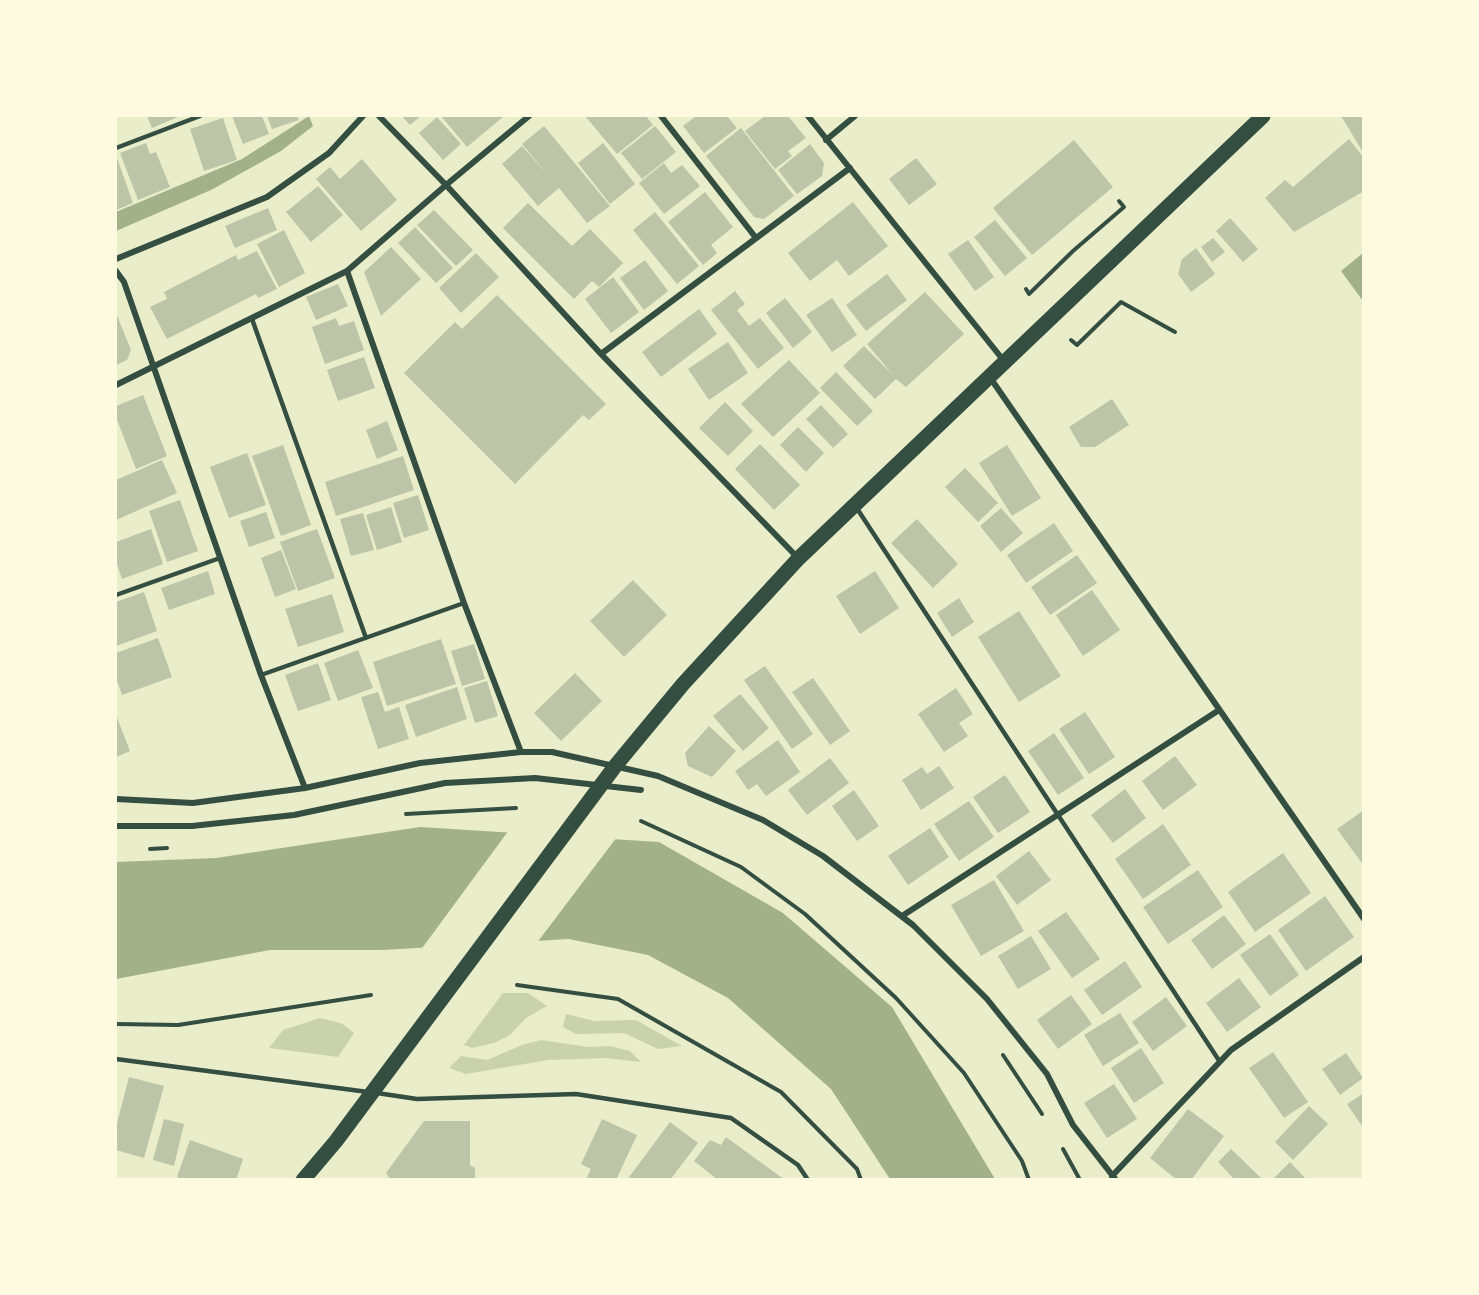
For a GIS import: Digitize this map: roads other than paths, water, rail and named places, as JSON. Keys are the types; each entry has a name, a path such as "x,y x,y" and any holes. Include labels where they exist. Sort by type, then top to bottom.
{"main road":[{"path":"303,1179 386,1075 616,765 683,684 799,558 1263,116"}],"street":[{"path":"116,259 267,197 330,153 363,116"},
{"path":"379,116 446,185 601,354 799,558"},
{"path":"116,385 347,271 529,116"},
{"path":"661,116 756,238"},
{"path":"808,116 1004,361"},
{"path":"826,140 855,116"},
{"path":"601,354 850,168"},
{"path":"116,271 123,282 261,675 305,788"},
{"path":"347,271 464,603 521,752"},
{"path":"989,376 1364,919"},
{"path":"902,916 1219,710"},
{"path":"116,799 193,803 305,788 420,763 521,752 552,752 658,776 763,820 823,856 902,916 987,999 1040,1066 1072,1125 1114,1178 1231,1050 1364,957"},
{"path":"116,826 192,826 294,815 445,783 535,778 598,789 641,790"}],"lane":[{"path":"116,148 200,116"},
{"path":"252,319 366,638"},
{"path":"854,505 1220,1062"},
{"path":"116,595 221,557"},
{"path":"261,675 464,603"},
{"path":"116,1059 417,1098 576,1094 731,1118 798,1165 808,1179"}]}
